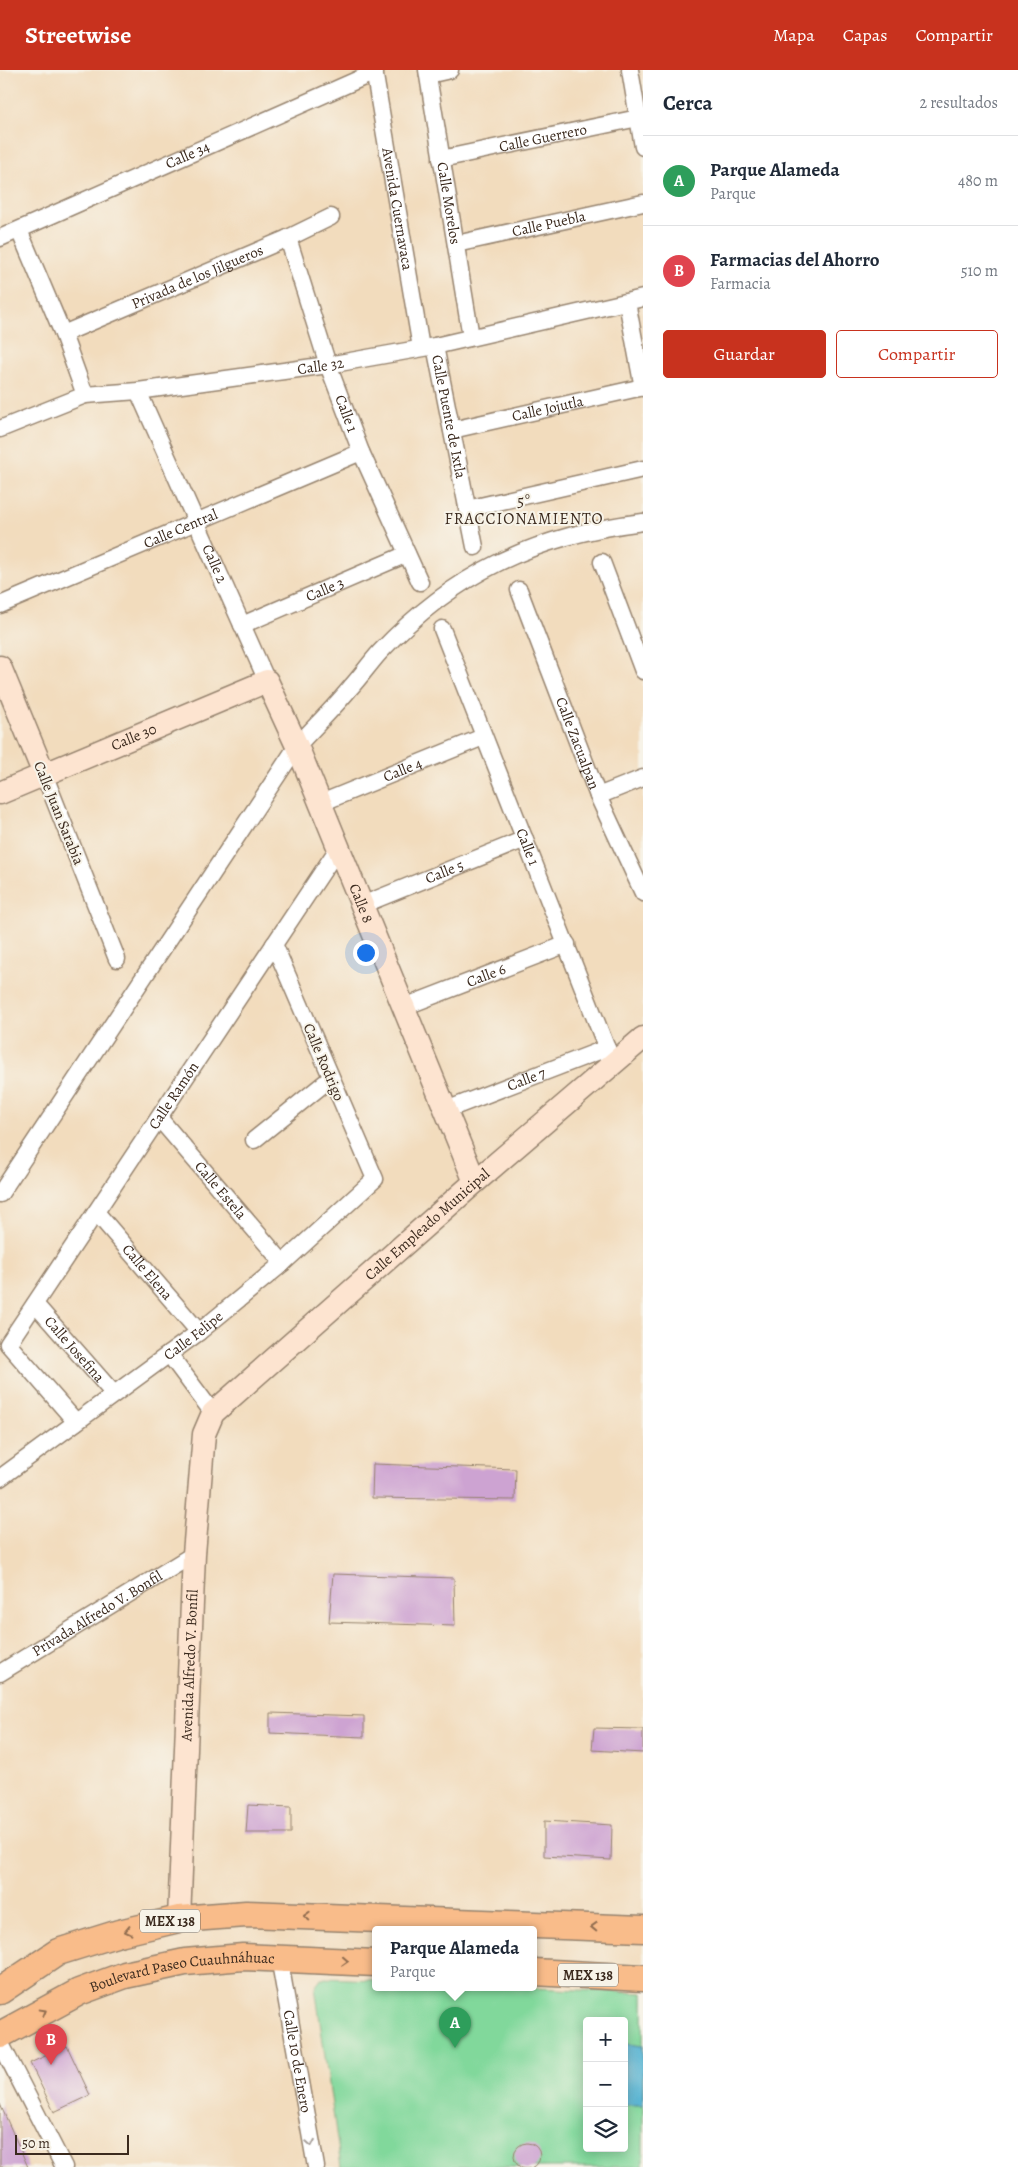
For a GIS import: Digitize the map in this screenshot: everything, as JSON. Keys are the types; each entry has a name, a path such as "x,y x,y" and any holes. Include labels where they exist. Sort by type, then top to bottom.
{"main road":[{"name":"MEX 138","path":"0,1990 58,1952 119,1933 179,1919 246,1914 469,1926"},
{"name":"MEX 138","path":"537,1927 643,1929"},
{"name":"Boulevard Paseo Cuauhnáhuac","path":"0,2035 79,1992 125,1975 185,1962 243,1957 279,1957 372,1963"},
{"name":"MEX 138","path":"537,1972 643,1978"}],"street":[{"path":"427,72 450,70"},
{"path":"630,70 640,117 643,147"},
{"name":"Calle 34","path":"0,238 375,71"},
{"name":"Avenida Cuernavaca","path":"375,71 428,347"},
{"name":"Calle Morelos","path":"427,72 471,337"},
{"name":"Calle Guerrero","path":"441,159 640,117"},
{"name":"Calle Puebla","path":"456,244 643,203"},
{"name":"Privada de los Jilgueros","path":"63,334 288,238 331,217"},
{"path":"19,230 63,334 86,395"},
{"name":"Calle 1","path":"288,238 328,365 360,452 420,582"},
{"name":"Calle 32","path":"0,429 86,395 138,391 328,365 428,347 643,298"},
{"path":"626,302 643,387"},
{"name":"Calle Puente de Ixtla","path":"428,347 452,430 475,547"},
{"name":"Calle Jojutla","path":"452,430 643,387"},
{"name":"Calle 2","path":"138,391 267,681"},
{"name":"Calle Central","path":"0,606 360,452"},
{"path":"467,508 643,469"},
{"path":"0,1194 297,746 351,688 380,652 431,604 462,582 505,558 595,529 643,522"},
{"name":"Calle 3","path":"242,624 407,554"},
{"path":"602,562 643,671"},
{"name":"Calle Zacualpan","path":"519,590 598,796 643,893"},
{"name":"Calle 1","path":"442,629 610,1056"},
{"name":"Calle Juan Sarabia","path":"0,667 117,959"},
{"name":"Calle 8","path":"267,681 321,803 475,1182"},
{"name":"Calle 30","path":"0,793 267,681"},
{"name":"Calle 4","path":"321,803 483,736"},
{"path":"598,796 643,778"},
{"name":"Calle 5","path":"362,905 526,839"},
{"name":"Calle Ramón","path":"76,1422 8,1344 338,847"},
{"name":"Calle Rodrigo","path":"274,944 375,1179"},
{"name":"Calle 6","path":"404,1008 567,944"},
{"name":"Calle Empleado Municipal","path":"213,1413 475,1182 610,1056 643,1038"},
{"name":"Calle 7","path":"446,1110 610,1056"},
{"path":"254,1140 331,1078"},
{"name":"Calle Estela","path":"159,1118 283,1264"},
{"name":"Calle Felipe","path":"0,1478 199,1332 283,1264 375,1179"},
{"name":"Calle Elena","path":"96,1212 199,1332"},
{"name":"Calle Josefina","path":"35,1304 114,1394"},
{"path":"169,1354 213,1413"},
{"name":"Avenida Alfredo V. Bonfil","path":"179,1919 194,1554 204,1434 213,1413"},
{"name":"Privada Alfredo V. Bonfil","path":"0,1673 194,1554"},
{"name":"MEX 138","path":"0,1982 58,1952"},
{"name":"Calle 10 de Enero","path":"279,1957 316,2167"},
{"path":"0,2042 64,2167"}],"green space":[{"path":"321,1978 372,1980 372,1991 537,1991 537,1988 643,1993 643,2167 341,2167 315,1987"}],"water":[{"path":"628,2044 643,2046 643,2105 628,2105"}],"building":[{"path":"373,1464 516,1469 515,1500 372,1498"},
{"path":"333,1574 454,1578 455,1626 329,1622"},
{"path":"270,1713 364,1716 364,1737 270,1733"},
{"path":"594,1728 643,1729 643,1753 592,1750"},
{"path":"248,1805 291,1807 291,1833 246,1833"},
{"path":"544,1821 612,1825 611,1860 544,1856"},
{"path":"67,2046 90,2095 54,2112 30,2063"},
{"path":"0,2104 28,2167 0,2167"},
{"path":"522,2144 532,2144 539,2151 539,2161 532,2168 522,2168 515,2161 515,2151"}],"place":[{"name":"Parque Alameda","path":"455,2048"},
{"name":"Farmacias del Ahorro","path":"51,2065"}],"district":[{"name":"5° FRACCIONAMIENTO","path":"524,509"}]}
